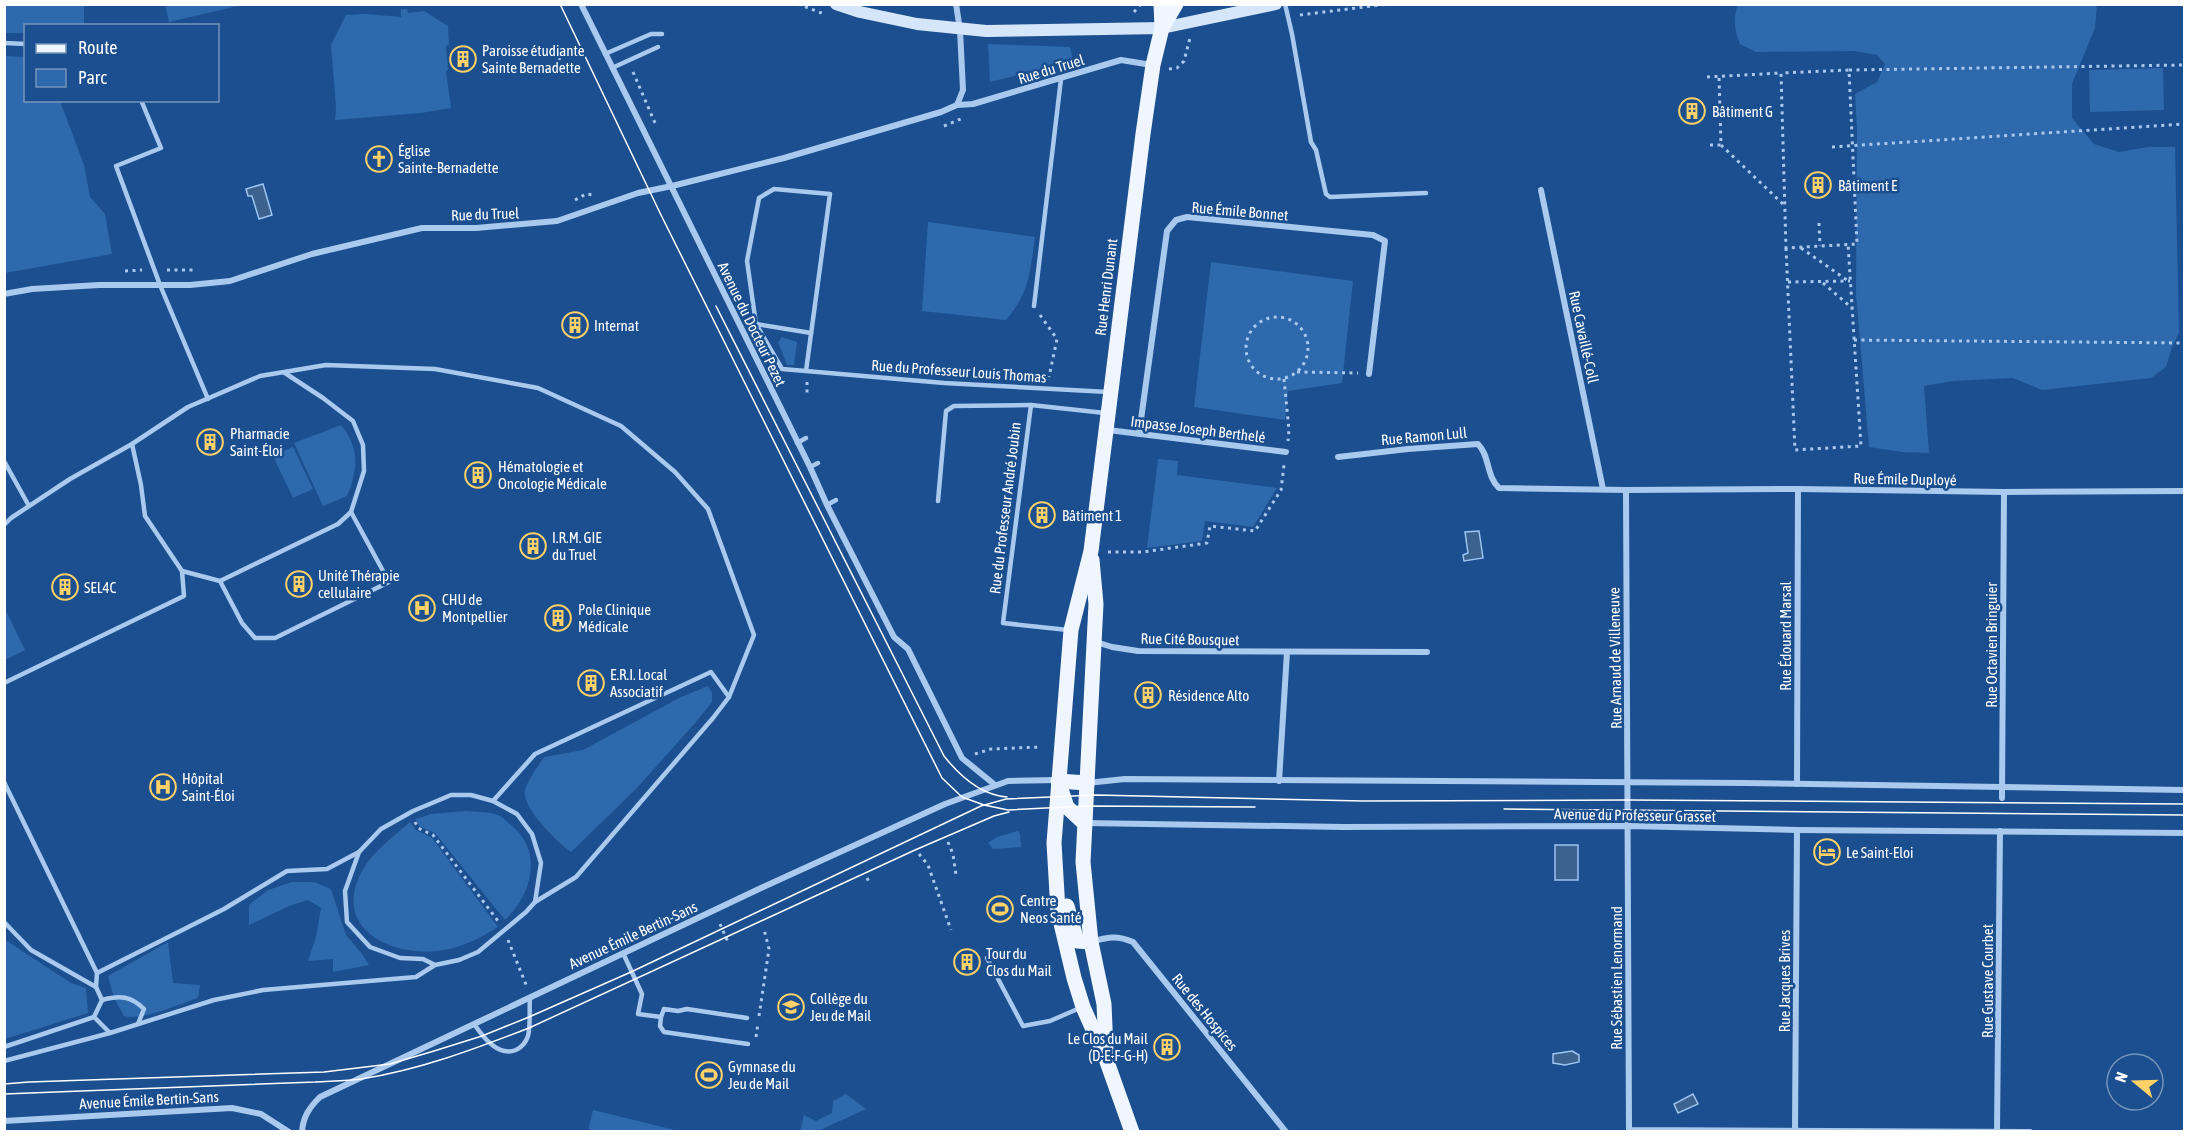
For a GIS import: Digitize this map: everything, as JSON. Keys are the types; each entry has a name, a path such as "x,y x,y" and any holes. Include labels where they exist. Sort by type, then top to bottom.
{"main road":[{"path":"836,4 905,22 960,30 1162,28 1276,4"},
{"path":"1161,4 1162,28"},
{"path":"1162,28 1176,4"},
{"name":"Rue Henri Dunant","path":"1106,1059 1083,1007 1065,945 1059,911 1054,860 1058,780 1071,630 1091,551 1153,66 1162,28"},
{"name":"Rue Henri Dunant","path":"1091,551 1096,604 1083,862 1091,942 1104,1004 1106,1059"},
{"path":"1084,823 1068,807 1058,780 1087,783"},
{"path":"1054,860 1064,881 1069,914 1077,941 1091,942"},
{"path":"1106,1059 1132,1131"}],"street":[{"name":"Avenue du Docteur Pezet","path":"581,4 827,505 894,637 908,649 962,758"},
{"path":"956,4 960,30 963,90 957,105"},
{"name":"Rue du Truel","path":"4,294 32,289 99,285 160,285 230,281 312,254 422,228 476,228 557,221 638,193 840,142 941,112 957,105 973,104 1121,60 1153,66"},
{"name":"Rue Cavaillé-Coll","path":"1541,190 1603,489"},
{"name":"Rue Émile Bonnet","path":"1139,434 1167,231 1176,220 1187,217 1373,235 1384,241 1369,374"},
{"name":"Impasse Joseph Berthelé","path":"1106,429 1286,452"},
{"name":"Rue Ramon Lull","path":"1338,457 1478,444 1484,450 1493,483 1499,488 1626,490"},
{"name":"Rue Édouard Marsal","path":"1797,489 1797,784"},
{"name":"Rue Émile Duployé","path":"1626,490 2184,491"},
{"name":"Rue Arnaud de Villeneuve","path":"1626,490 1628,826"},
{"name":"Rue Octavien Bringuier","path":"2002,798 2004,492"},
{"name":"Rue Cité Bousquet","path":"1093,641 1138,651 1427,652"},
{"path":"1279,781 1287,652"},
{"path":"962,758 995,785"},
{"name":"Avenue du Professeur Grasset","path":"1087,783 1125,779 1745,782 2184,790"},
{"name":"Avenue Émile Bertin-Sans","path":"302,1131 309,1108 320,1097 623,953 945,804 995,785 1017,780 1058,780"},
{"name":"Avenue du Professeur Grasset","path":"1084,823 1343,827 1628,826 1797,830 2184,833"},
{"name":"Rue Sébastien Lenormand","path":"1628,826 1629,1130"},
{"name":"Rue Jacques Brives","path":"1795,1130 1797,830"},
{"name":"Rue Gustave Courbet","path":"1997,1131 2001,831"},
{"name":"Rue des Hospices","path":"1091,942 1109,937 1122,937 1133,942 1286,1131"},
{"name":"Avenue Émile Bertin-Sans","path":"4,1121 232,1108 261,1114 289,1131"},
{"path":"1629,1130 2030,1131"}],"lane":[{"path":"1285,4 1311,142 1316,150 1326,194 1330,197 1426,193"},
{"path":"605,54 651,34 662,34"},
{"path":"4,43 24,44"},
{"path":"612,69 658,47"},
{"path":"1034,306 1062,79"},
{"path":"142,102 161,148 116,166 160,285 208,399"},
{"path":"806,371 830,194 774,189 759,198 747,261 756,324 811,333"},
{"name":"Rue du Professeur Louis Thomas","path":"756,324 782,369 944,383 1111,393"},
{"path":"4,525 70,479 132,444 188,408 260,376 326,365 435,369 538,388 621,426 675,472 708,509 754,634 729,697 707,726 576,877 535,902 478,952 459,960 435,965 416,977 263,990 214,1000 110,1033 4,1061"},
{"path":"182,571 220,581 338,524 351,512 364,471 363,445 353,421 284,372"},
{"path":"938,501 946,411 954,406 1031,405"},
{"name":"Rue du Professeur André Joubin","path":"1071,630 1003,623 1031,405 1108,413"},
{"path":"797,443 806,438"},
{"path":"4,683 184,596 182,571 145,516 132,444"},
{"path":"4,461 29,506"},
{"path":"810,467 818,463"},
{"path":"827,505 836,500"},
{"path":"220,581 242,623 255,638 275,638 389,582 351,512"},
{"path":"493,801 535,754 711,672 729,697"},
{"path":"4,782 97,973 96,987 102,1000 94,1017 4,1047"},
{"path":"97,973 224,909 287,871 327,869 359,852 381,829 410,813 452,795 471,795 493,801 517,814 532,834 541,863 535,902"},
{"path":"359,852 345,891 347,922 370,947 400,958 423,958 435,965"},
{"path":"4,922 30,950 96,987"},
{"path":"623,953 642,994 638,1014 661,1017"},
{"path":"987,958 1023,1026 1050,1021 1083,1007"},
{"path":"102,1000 119,996 135,1000 144,1009 138,1024"},
{"path":"474,1024 489,1043 501,1050 511,1052 521,1047 528,1035 531,997"},
{"path":"747,1018 687,1009 678,1011 664,1009 660,1026 664,1032 748,1044"},
{"path":"94,1017 110,1033"}],"path":[{"path":"1153,66 1177,69 1184,61 1196,20"},
{"path":"558,58 570,55"},
{"path":"1707,77 1849,70 2184,65"},
{"path":"1786,248 1857,244 1849,70"},
{"path":"1781,73 1786,248 1796,450 1861,446 1848,244"},
{"path":"1719,76 1721,145"},
{"path":"1832,147 2184,124"},
{"path":"1710,145 1721,145 1785,206"},
{"path":"1819,223 1820,246"},
{"path":"1799,247 1849,281"},
{"path":"1822,281 1852,308"},
{"path":"1788,282 1849,281"},
{"path":"1034,306 1056,339 1047,389"},
{"path":"1280,317 1299,326 1305,334 1308,355 1304,365 1297,372 1284,379 1273,379 1255,370 1246,350 1252,330 1269,318 1280,317"},
{"path":"1854,340 2184,343"},
{"path":"1297,372 1369,374"},
{"path":"1091,551 1143,552 1207,543 1210,526 1255,531 1281,490 1289,430 1284,379"},
{"path":"807,385 807,395"},
{"path":"962,758 991,749 1041,747"},
{"path":"410,813 418,828 433,835 504,930 531,997"},
{"path":"948,842 953,854 956,875"},
{"path":"919,854 928,864 951,930"},
{"path":"867,878 870,884"},
{"path":"720,924 728,942"},
{"path":"755,1046 769,949 764,929"}],"green space":[{"path":"165,4 242,4 242,5 169,22"},
{"path":"1738,4 2097,5 2095,28 2072,84 2072,118 2094,144 2119,152 2148,147 2175,147 2179,333 2166,367 2151,378 2042,390 2013,378 1953,381 1924,386 1929,453 1869,447 1856,293 1857,128 1855,94 1877,82 1885,64 1877,55 1854,51 1756,52 1740,44 1738,39 1735,15"},
{"path":"4,5 84,5 84,24 24,24 24,33 5,33"},
{"path":"401,9 407,9 408,13 424,11 448,26 449,45 446,46 448,70 446,71 451,108 421,113 335,120 331,45 346,15 401,17"},
{"path":"988,44 1070,47 1073,61 990,82"},
{"path":"5,56 24,57 24,102 60,102 84,165 90,197 105,214 112,254 5,273"},
{"path":"2163,68 2164,110 2090,112 2089,70"},
{"path":"928,222 1035,237 1028,281 1020,300 1006,320 922,311"},
{"path":"1211,262 1353,281 1342,383 1288,391 1285,420 1194,407"},
{"path":"782,337 797,342 794,365 787,365 778,342"},
{"path":"341,425 352,442 355,459 353,477 347,496 323,506 294,443"},
{"path":"293,447 313,489 293,498 273,456"},
{"path":"1158,459 1178,461 1177,475 1277,488 1253,527 1205,521 1202,541 1147,548"},
{"path":"4,607 25,650 5,660 4,660"},
{"path":"708,686 712,693 712,702 696,722 636,789 571,852 534,815 525,797 525,790 544,757 583,750 679,698"},
{"path":"465,811 500,816 522,837 528,848 531,861 527,887 522,899 505,920 435,833 419,826 416,819 431,814"},
{"path":"410,822 416,830 432,838 498,927 458,947 425,952 388,945 373,936 361,924 354,909 354,892 362,871 378,851"},
{"path":"1018,831 1021,847 993,849 988,843 997,837"},
{"path":"292,882 314,882 331,889 346,935 369,965 333,972 333,959 308,961 316,937 321,908 308,900 289,906 249,925 249,905 268,890"},
{"path":"4,939 71,983 86,988 88,1013 5,1039"},
{"path":"168,942 173,983 200,985 198,998 151,1014 124,1016 114,998 108,976"},
{"path":"846,1094 866,1109 818,1131 800,1131 804,1115 816,1121 832,1113 833,1101"},
{"path":"593,1110 679,1131 588,1131"}],"shaded area":[{"path":"263,184 272,215 259,219 252,196 248,196 246,189"},
{"path":"1479,531 1483,558 1464,561 1463,555 1468,553 1465,532"},
{"path":"1555,845 1578,845 1578,880 1555,880"},
{"path":"1572,1051 1579,1055 1579,1062 1565,1065 1553,1063 1553,1054"},
{"path":"1693,1094 1698,1104 1678,1113 1674,1104"}],"tram line":[{"path":"560,4 661,215 942,778 962,797 1008,810 1086,806 1255,807"},
{"path":"716,306 944,756 971,783 988,792 1007,797"},
{"path":"4,1084 324,1072 390,1064 482,1036 529,1017 631,972 981,806 1006,799 1096,795 1363,801 1628,800 2184,804"},
{"path":"1504,809 2184,815"},
{"path":"4,1094 350,1080 383,1075 425,1064 529,1028 915,850 994,816 1009,812"}],"place":[{"name":"Paroisse étudiante Sainte Bernadette","path":"463,59"},
{"name":"Bâtiment G","path":"1692,111"},
{"name":"Église Sainte-Bernadette","path":"379,159"},
{"name":"Bâtiment E","path":"1818,185"},
{"name":"Internat","path":"575,325"},
{"name":"Pharmacie Saint-Éloi","path":"210,442"},
{"name":"Hématologie et Oncologie Médicale","path":"478,475"},
{"name":"Bâtiment 1","path":"1042,515"},
{"name":"I.R.M. GIE du Truel","path":"533,546"},
{"name":"Unité Thérapie cellulaire","path":"299,584"},
{"name":"SEL4C","path":"65,587"},
{"name":"CHU de Montpellier","path":"422,608"},
{"name":"Pole Clinique Médicale","path":"558,618"},
{"name":"E.R.I. Local Associatif","path":"591,683"},
{"name":"Résidence Alto","path":"1148,695"},
{"name":"Hôpital Saint-Éloi","path":"163,787"},
{"name":"Le Saint-Eloi","path":"1827,852"},
{"name":"Centre Neos Santé","path":"1000,909"},
{"name":"Tour du Clos du Mail","path":"967,962"},
{"name":"Collège du Jeu de Mail","path":"791,1007"},
{"name":"Le Clos du Mail (D-E-F-G-H)","path":"1167,1047"},
{"name":"Gymnase du Jeu de Mail","path":"709,1075"}]}
